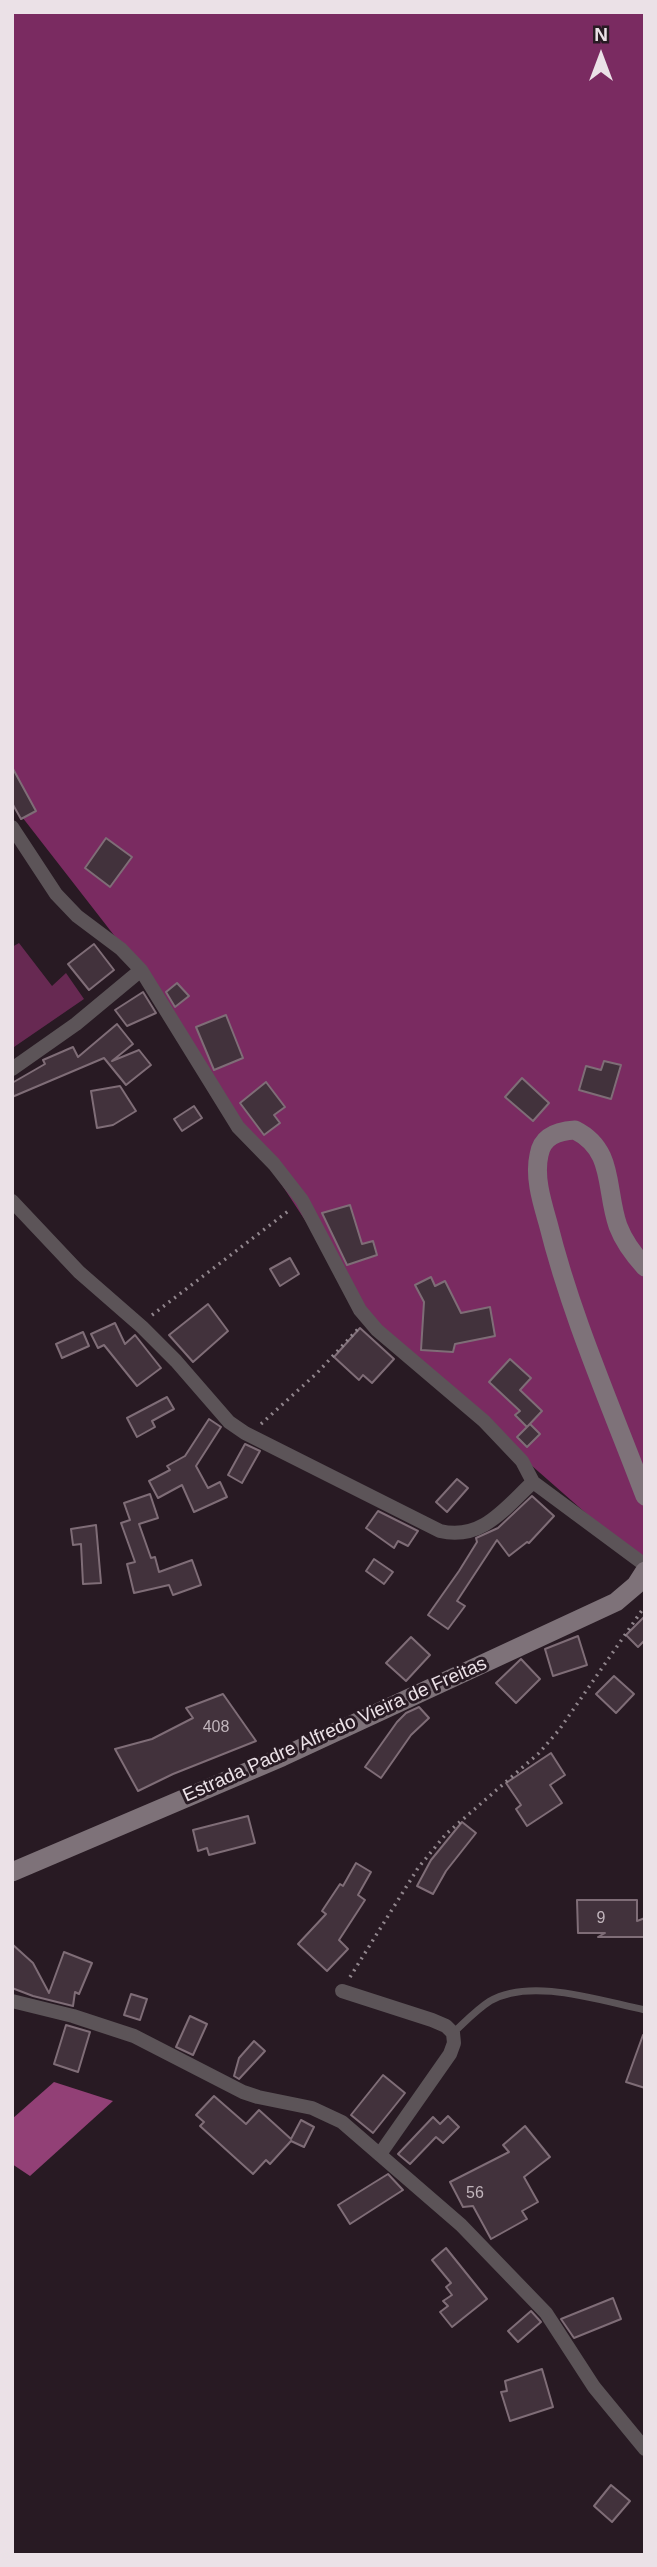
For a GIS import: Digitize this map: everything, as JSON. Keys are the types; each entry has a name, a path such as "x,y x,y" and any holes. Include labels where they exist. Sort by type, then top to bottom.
{"main road":[{"path":"645,1267 625,1243 617,1223 603,1157 595,1144 575,1130 554,1133 543,1142 538,1154 539,1189 554,1249 645,1496"},
{"name":"Estrada Padre Alfredo Vieira de Freitas","path":"12,1872 282,1757 616,1602 636,1585 645,1571"}],"street":[{"path":"12,827 56,894 77,916 121,949 141,970 237,1127 274,1164 302,1200 348,1291 367,1319 484,1421 522,1461 533,1482 645,1565"},
{"path":"12,1069 76,1024 141,970"},
{"path":"12,1201 79,1272 139,1324 176,1361 229,1422 250,1435 440,1531 454,1534 470,1532 486,1524 533,1482"},
{"path":"342,1991 432,2020 446,2026 453,2034 454,2043 450,2054 380,2154"},
{"path":"12,2001 73,2016 134,2036 243,2092 312,2108 342,2122 461,2225 546,2313 594,2387 645,2449"}],"lane":[{"path":"453,2034 475,2012 492,2000 512,1992 544,1990 645,2010"}],"path":[{"path":"139,1324 302,1200"},
{"path":"250,1435 317,1373 367,1319"},
{"path":"342,1991 418,1868 446,1834 538,1754 559,1730 645,1606"}],"shaded area":[{"path":"12,12 645,12 645,1565 377,1330 141,970 12,804"},
{"path":"19,943 52,986 66,973 84,999 14,1047 12,947"},
{"path":"54,2082 113,2101 30,2176 12,2164 12,2119"}],"building":[{"path":"12,767 36,811 21,819 12,803"},
{"path":"106,838 132,857 110,887 85,868"},
{"path":"94,944 114,970 89,990 68,964"},
{"path":"177,983 189,996 175,1007 166,992"},
{"path":"143,992 156,1013 127,1026 115,1010"},
{"path":"226,1015 243,1058 214,1070 196,1027"},
{"path":"117,1024 133,1044 112,1061 139,1050 151,1065 126,1085 104,1058 12,1097 12,1083 45,1064 43,1060 73,1047 78,1057"},
{"path":"604,1061 621,1065 611,1099 579,1090 586,1066 601,1070"},
{"path":"522,1078 549,1103 533,1121 505,1097"},
{"path":"266,1082 285,1107 274,1115 280,1123 264,1135 240,1103"},
{"path":"120,1086 136,1111 113,1125 97,1128 91,1091"},
{"path":"194,1106 202,1118 182,1131 174,1119"},
{"path":"350,1205 362,1244 373,1241 377,1255 347,1265 322,1213"},
{"path":"290,1258 299,1274 280,1286 270,1269"},
{"path":"431,1277 435,1286 445,1281 461,1313 490,1307 495,1336 455,1344 453,1352 421,1350 424,1302 415,1285"},
{"path":"208,1304 228,1331 193,1362 169,1335"},
{"path":"115,1323 125,1344 135,1335 161,1368 137,1386 104,1345 98,1348 91,1334"},
{"path":"360,1328 394,1359 372,1383 363,1375 359,1380 334,1357"},
{"path":"83,1332 89,1346 62,1358 56,1344"},
{"path":"510,1359 531,1378 520,1390 542,1411 527,1427 515,1415 520,1411 489,1382"},
{"path":"167,1397 174,1409 152,1421 155,1427 137,1437 127,1418"},
{"path":"209,1419 221,1427 196,1466 208,1488 220,1482 227,1497 194,1512 182,1485 158,1498 149,1481 170,1470 167,1466 185,1456"},
{"path":"530,1424 540,1434 527,1447 517,1437"},
{"path":"245,1444 260,1451 242,1483 228,1475"},
{"path":"457,1479 468,1488 447,1512 436,1502"},
{"path":"150,1494 158,1518 139,1524 151,1558 155,1557 159,1572 192,1560 201,1585 173,1595 169,1585 134,1593 127,1564 135,1562 121,1523 130,1520 124,1503"},
{"path":"532,1496 554,1516 529,1543 509,1556 497,1540 457,1601 465,1606 448,1629 428,1615 459,1571 477,1542 476,1538 498,1528"},
{"path":"378,1511 418,1531 408,1546 398,1541 394,1548 366,1528"},
{"path":"96,1525 101,1583 83,1584 81,1544 73,1545 71,1529"},
{"path":"374,1559 393,1572 384,1584 366,1571"},
{"path":"645,1616 645,1640 638,1647 626,1635"},
{"path":"578,1636 587,1665 553,1676 545,1649"},
{"path":"411,1637 430,1655 406,1681 386,1663"},
{"path":"521,1659 540,1679 516,1703 496,1683"},
{"path":"614,1676 634,1694 616,1713 596,1694"},
{"path":"223,1694 256,1741 138,1791 115,1749 152,1739 193,1718 186,1708"},
{"path":"419,1707 429,1718 411,1735 381,1778 365,1767 397,1722 406,1713"},
{"path":"551,1753 565,1775 550,1785 562,1803 527,1826 516,1809 521,1805 506,1783"},
{"path":"248,1816 255,1843 209,1855 207,1848 198,1851 193,1830"},
{"path":"462,1822 476,1833 446,1871 433,1894 417,1886 431,1860"},
{"path":"356,1863 371,1872 358,1895 365,1900 339,1940 348,1949 327,1971 298,1944 326,1914 322,1911 340,1884 343,1886"},
{"path":"577,1900 637,1900 637,1921 645,1918 645,1937 598,1937 605,1933 578,1933"},
{"path":"12,1944 33,1963 49,1993 64,1952 92,1963 79,1994 75,1992 73,2006 12,1988"},
{"path":"131,1994 147,1999 140,2020 124,2015"},
{"path":"190,2016 207,2024 193,2055 176,2047"},
{"path":"66,2025 90,2032 78,2072 54,2064"},
{"path":"643,2035 645,2036 645,2088 626,2082"},
{"path":"254,2041 265,2051 239,2079 234,2076 239,2058"},
{"path":"383,2075 405,2093 373,2133 351,2115"},
{"path":"214,2096 246,2124 259,2110 291,2139 301,2120 314,2127 304,2147 291,2141 270,2164 266,2160 253,2174 200,2126 204,2122 196,2115"},
{"path":"448,2116 459,2127 443,2143 436,2137 410,2164 398,2154 433,2117 440,2124"},
{"path":"525,2126 550,2157 524,2177 538,2202 522,2211 527,2219 491,2239 473,2206 463,2207 450,2182 509,2152 503,2145"},
{"path":"388,2174 403,2190 350,2224 338,2205"},
{"path":"446,2248 487,2299 452,2327 440,2312 448,2306 443,2301 452,2295 446,2287 451,2283 432,2260"},
{"path":"613,2298 621,2319 574,2338 561,2319"},
{"path":"531,2311 541,2322 518,2342 508,2331"},
{"path":"542,2369 553,2407 510,2421 501,2392 507,2391 505,2381"},
{"path":"611,2485 630,2501 612,2522 594,2506"}]}
